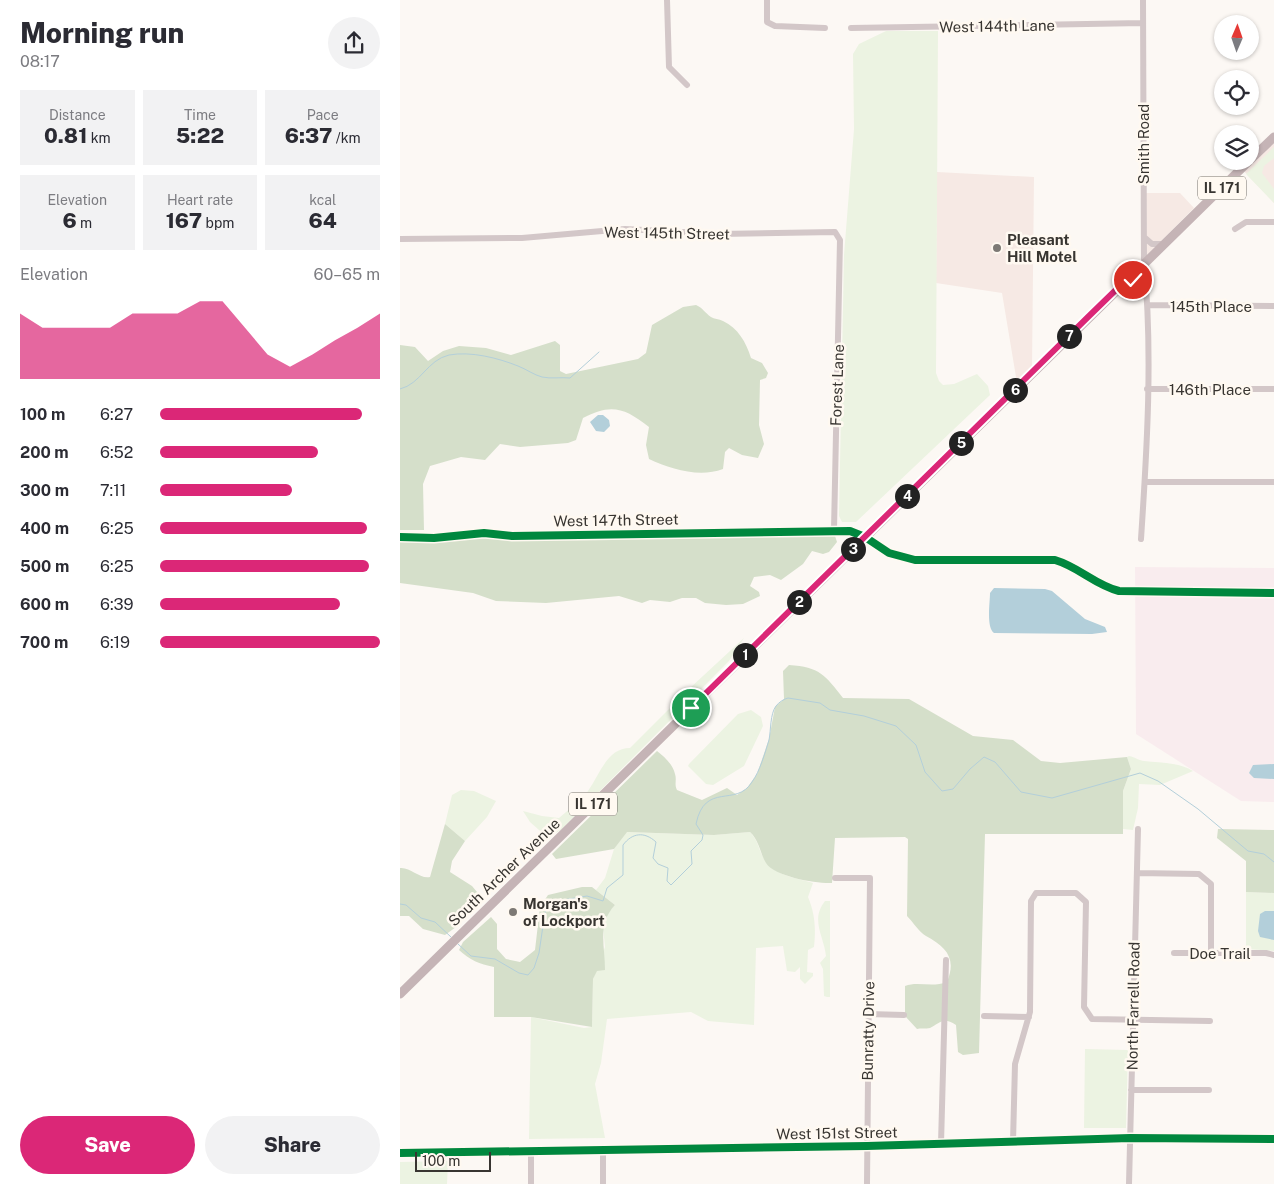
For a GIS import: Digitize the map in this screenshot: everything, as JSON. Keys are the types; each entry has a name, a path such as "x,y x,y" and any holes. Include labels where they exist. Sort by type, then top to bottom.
{"main road":[{"name":"South Archer Avenue","path":"1259,152 1274,137"},
{"name":"South Archer Avenue","path":"400,994 1125,281 1241,170"}],"street":[{"path":"667,0 669,67 686,85"},
{"path":"767,0 767,22 769,24 775,26 825,28"},
{"name":"Smith Road","path":"1141,539 1145,482 1148,306 1144,263 1143,0"},
{"name":"West 144th Lane","path":"850,28 1143,23"},
{"path":"1235,229 1246,222 1274,222"},
{"name":"West 145th Street","path":"400,239 522,238 625,229 719,234 835,232 840,240"},
{"path":"1144,237 1152,244 1163,244"},
{"name":"Forest Lane","path":"834,530 840,240"},
{"path":"1125,281 1138,281 1146,288"},
{"name":"145th Place","path":"1148,306 1274,306"},
{"name":"146th Place","path":"1147,389 1274,389"},
{"path":"1145,482 1274,482"},
{"name":"West 147th Street","path":"400,538 484,533 512,536 854,531 889,553 915,560 1055,560 1076,568 1104,586 1119,591 1274,593"},
{"name":"North Farrell Road","path":"1129,1184 1138,829"},
{"path":"1137,873 1199,874 1211,884 1211,952"},
{"name":"Bunratty Drive","path":"836,878 870,878 867,1184"},
{"path":"1013,1142 1015,1064 1028,1017 1031,901 1036,893 1076,893 1086,902 1084,1007 1092,1019 1210,1021"},
{"name":"Doe Trail","path":"1174,952 1266,953 1274,955"},
{"path":"941,1144 946,960"},
{"path":"868,1014 904,1015"},
{"path":"984,1016 1028,1017"},
{"path":"1131,1090 1209,1090"},
{"name":"West 151st Street","path":"400,1153 867,1146 1130,1138 1274,1139"},
{"path":"603,1151 603,1184"},
{"path":"531,1152 531,1184"}],"shaded area":[{"path":"1274,143 1274,203 1243,170 1259,170 1259,156"},
{"path":"937,172 1034,177 1032,368 1017,383 1002,293 936,283"},
{"path":"1146,193 1180,193 1194,208 1147,255"},
{"path":"1135,567 1274,568 1274,802 1241,801 1136,734"}],"green space":[{"path":"886,31 938,31 936,373 943,385 954,384 977,374 988,386 990,395 856,522 842,522 839,516 844,255 854,129 853,54 859,44"},
{"path":"1274,147 1274,158 1264,166 1262,173 1274,189 1274,203 1246,174 1250,170 1259,170 1259,161"},
{"path":"696,305 711,317 733,327 747,346 751,358 762,363 768,373 766,378 760,380 759,425 764,444 758,458 742,455 729,448 725,452 723,469 714,472 685,471 666,466 649,459 646,445 649,427 625,412 610,409 602,410 583,418 576,440 568,443 520,447 500,444 485,460 461,457 430,466 423,484 424,530 400,530 400,345 415,347 428,361 443,351 459,346 486,348 511,355 555,341 560,345 560,371 566,374 638,359 646,353 652,325 683,307"},
{"path":"823,533 835,536 837,542 829,552 823,554 812,551 803,564 781,580 770,575 754,577 750,586 759,592 760,596 743,604 705,603 696,598 682,598 670,602 650,600 642,603 619,596 546,603 496,601 473,593 400,583 400,537"},
{"path":"744,638 729,661 562,829 548,838 530,822 523,811 559,818 575,805 588,791 600,770 615,752 630,748 690,688"},
{"path":"789,665 815,670 831,683 843,698 909,699 973,736 1013,740 1041,761 1060,763 1127,757 1131,769 1123,791 1123,834 985,834 979,1053 963,1055 958,1052 956,1025 952,1022 939,1022 930,1028 917,1029 905,1016 905,986 947,982 951,966 948,954 944,949 921,932 907,916 908,839 905,837 835,838 832,883 797,879 771,868 766,863 750,832 714,835 627,832 614,849 556,859 552,854 657,751 672,767 676,776 677,790 702,800 727,788 737,795 747,788 757,774 769,739 775,707 784,699 783,671"},
{"path":"751,710 761,717 763,726 744,766 713,785 706,784 688,766 689,764 738,714"},
{"path":"1127,757 1142,761 1175,764 1193,771 1160,785 1139,784 1138,808 1133,830 1123,829 1123,791 1131,769"},
{"path":"461,790 474,791 496,801 487,817 465,841 445,824 452,795"},
{"path":"445,824 465,841 452,861 450,872 472,886 482,898 456,927 445,935 423,929 409,916 400,916 400,868 430,877"},
{"path":"1218,829 1274,830 1274,893 1246,892 1246,861 1217,838"},
{"path":"626,832 714,835 750,832 765,861 776,871 813,883 808,897 814,915 815,940 814,947 808,950 807,972 813,973 813,976 805,984 800,979 800,967 795,972 787,971 783,946 756,948 754,1025 708,1021 691,1012 607,1019 601,1063 595,1084 605,1138 529,1139 531,1017 584,1028 592,1027 593,979 605,947 603,927 606,915 615,905 596,890 605,878 614,849"},
{"path":"582,887 592,887 615,905 609,912 604,927 605,970 597,971 593,979 592,1027 531,1017 494,1017 494,967 475,961 459,950 463,942 491,917 497,924 497,949 506,959 520,962 535,950 540,907 548,895"},
{"path":"1246,892 1274,893 1274,951 1246,949"},
{"path":"825,901 830,901 830,997 824,996 823,969 820,963 826,956 818,921"},
{"path":"1085,1049 1128,1050 1126,1128 1084,1128"},
{"path":"448,1161 447,1184 400,1184 400,1162"}],"water":[{"path":"598,415 603,415 609,420 610,426 604,432 596,431 590,422"},
{"path":"994,588 1045,589 1052,591 1085,619 1105,627 1107,632 1092,634 994,633 990,626 989,614 990,593"},
{"path":"1274,764 1274,779 1254,778 1249,773 1253,765"},
{"path":"1265,911 1274,911 1274,940 1260,937 1258,931 1260,914"}],"waterway":[{"path":"400,389 413,382 435,362 449,355 484,356 510,363 542,377 570,378 599,352"},
{"path":"458,944 471,956 495,959 519,973 528,975 534,968 539,953 545,912 556,901 587,896 603,901 607,888 623,875 623,845 634,836 647,836 656,842 653,858 658,864 668,868 667,881 671,885 692,864 691,851 702,840 703,835 696,824 700,811 706,803 713,799 745,790 752,782 760,767 769,740 774,709 780,702 788,698 820,703 830,710 864,716 896,726 916,745 925,772 942,791 953,789 970,769 984,757 995,762 1021,792 1052,798 1140,773 1158,781 1198,809 1248,851 1264,854 1274,862"},
{"path":"400,904 406,905 421,918 435,922 451,937"}],"cycle path":[{"path":"400,537 434,538 484,533 512,536 850,531 865,537 889,553 915,560 1055,560 1072,567 1102,585 1119,591 1274,593"},
{"path":"400,1153 867,1146 1130,1138 1274,1139"}],"place":[{"name":"Pleasant Hill Motel","path":"997,248"},
{"name":"Morgan's of Lockport","path":"513,912"}],"route":[{"path":"691,708 1125,281 1133,280"}]}
